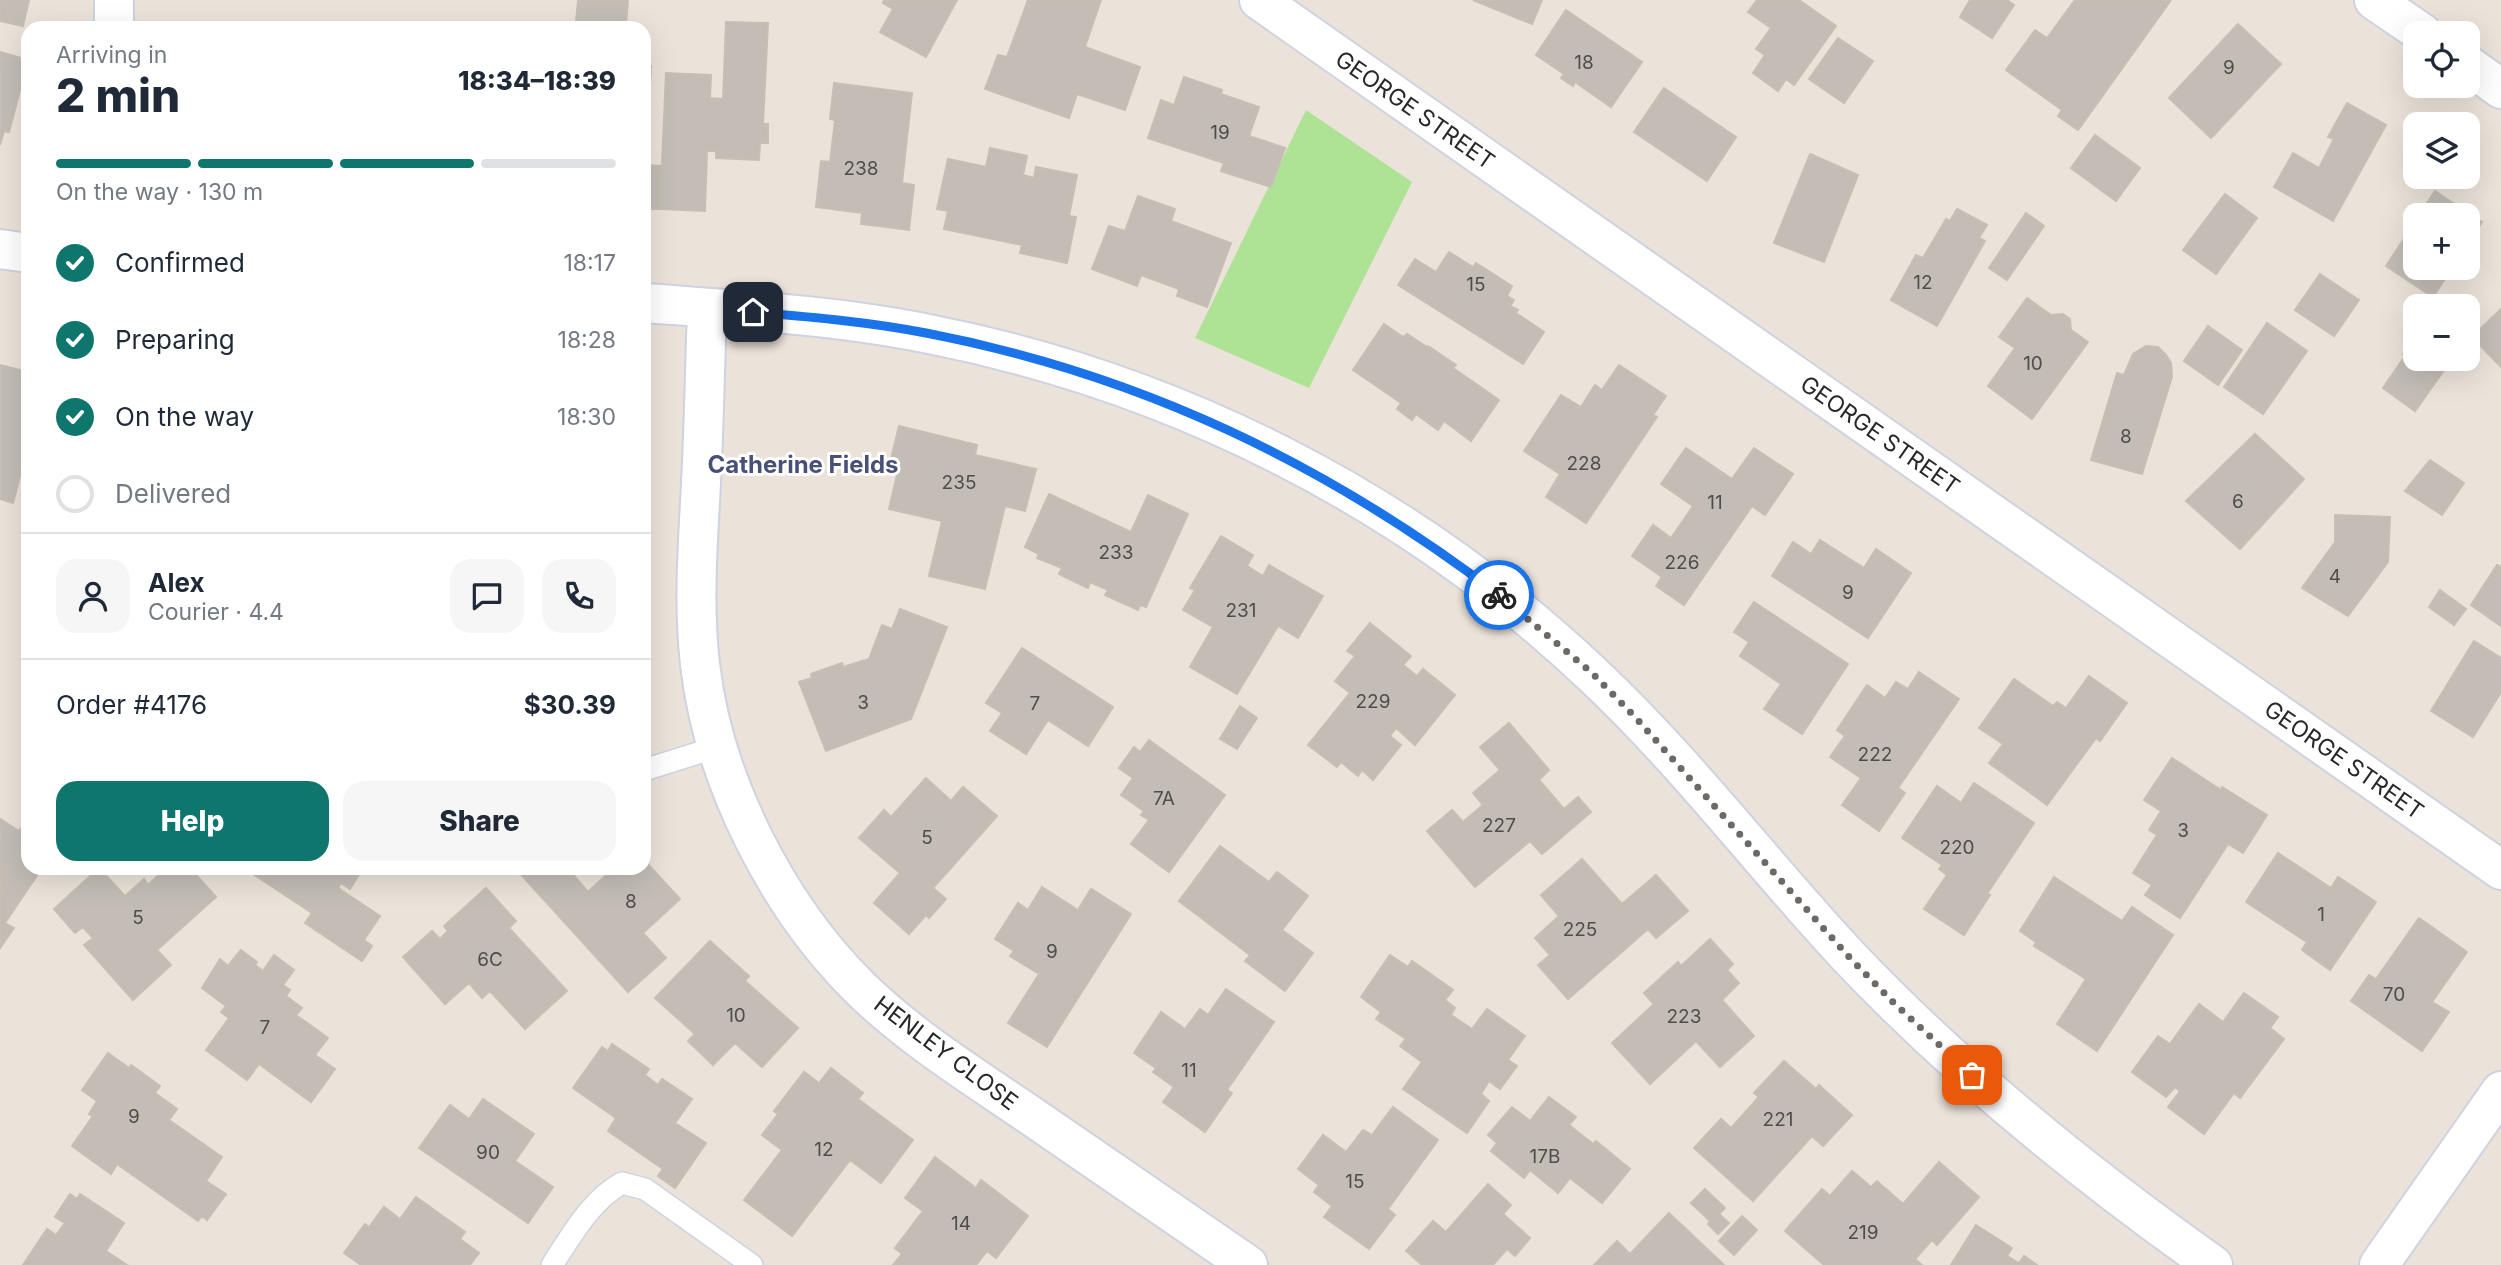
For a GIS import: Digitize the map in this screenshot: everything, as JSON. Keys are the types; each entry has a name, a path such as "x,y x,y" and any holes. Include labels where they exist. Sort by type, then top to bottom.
{"street":[{"path":"114,0 114,21"},
{"name":"GEORGE STREET","path":"1259,0 2501,870"},
{"path":"2374,0 2405,21"},
{"path":"2480,74 2501,89"},
{"path":"0,249 21,252"},
{"path":"651,304 831,320 925,333 1052,363 1172,404 1228,429 1287,457 1396,521 1500,595 1591,672 1681,766 1850,958 1940,1046 2075,1163 2213,1265"},
{"name":"HENLEY CLOSE","path":"707,308 695,590 700,663 717,747 761,852 783,891 829,954 860,988 907,1029 1248,1265"},
{"path":"2379,1265 2501,1091"}],"lane":[{"path":"651,768 717,747"},
{"path":"552,1265 589,1210 605,1192 621,1183 645,1189 752,1265"}],"green space":[{"path":"1306,110 1412,182 1309,388 1195,338"}],"building":[{"path":"0,0 29,0 21,26 0,21"},
{"path":"578,0 628,0 626,21 576,21"},
{"path":"884,0 957,0 926,57 880,32 893,9 883,3"},
{"path":"1028,0 1101,0 1085,47 1140,67 1125,110 1077,94 1069,118 985,89 998,55 1007,57"},
{"path":"1473,0 1542,0 1532,24"},
{"path":"1757,0 1799,0 1836,26 1794,85 1786,79 1778,91 1753,73 1765,55 1756,49 1771,28 1748,12"},
{"path":"1970,0 2007,0 2014,5 1992,38 1960,17"},
{"path":"2075,0 2171,0 2078,130 2058,116 2062,110 2006,70 2035,30 2047,38"},
{"path":"1566,10 1642,62 1611,107 1575,82 1573,86 1561,78 1564,74 1536,55"},
{"path":"726,22 768,23 763,124 768,124 768,143 760,143 759,160 716,158 716,151 707,151 705,211 660,209 666,73 711,75 710,98 723,99"},
{"path":"2238,24 2281,64 2211,138 2169,98"},
{"path":"1838,38 1873,61 1844,103 1809,79"},
{"path":"0,52 21,58 21,87 9,132 4,131 0,145"},
{"path":"1184,77 1259,107 1249,136 1285,148 1271,187 1221,171 1224,163 1148,138 1161,100 1174,105"},
{"path":"834,83 912,93 902,183 914,185 909,230 861,224 862,213 816,207 821,161 830,162 835,120 830,119"},
{"path":"1664,88 1736,137 1707,181 1634,132"},
{"path":"2347,103 2386,125 2333,221 2274,187 2293,153 2319,168 2334,139 2328,137"},
{"path":"2095,135 2140,168 2116,201 2071,168"},
{"path":"990,148 1027,156 1023,175 1034,178 1036,167 1077,175 1069,216 1076,217 1067,263 1020,253 1022,245 944,229 948,211 937,209 948,159 986,167"},
{"path":"1810,154 1858,175 1824,262 1774,243"},
{"path":"651,165 662,166 660,209 651,209"},
{"path":"2435,191 2453,203 2427,203"},
{"path":"2225,194 2257,218 2216,274 2183,250"},
{"path":"1138,196 1175,209 1171,221 1231,243 1207,307 1177,296 1179,289 1141,275 1137,286 1092,269 1109,226 1125,231"},
{"path":"1957,209 1987,225 1979,238 1985,241 1937,326 1891,300 1916,255 1923,258 1946,219 1950,221"},
{"path":"2026,213 2044,226 2007,280 1989,268"},
{"path":"2403,240 2403,277 2386,266"},
{"path":"1449,252 1473,267 1476,263 1512,286 1507,296 1514,300 1510,306 1544,332 1523,364 1398,285 1415,259 1436,272"},
{"path":"2320,274 2359,300 2334,336 2295,310"},
{"path":"2407,280 2444,280 2435,294 2428,294"},
{"path":"2027,298 2051,315 2063,314 2070,319 2071,330 2088,342 2032,419 1988,386 2015,348 1999,337"},
{"path":"2501,309 2501,367 2480,345 2480,329"},
{"path":"2267,323 2307,351 2263,414 2224,387"},
{"path":"1384,324 1403,337 1407,334 1428,346 1456,365 1453,368 1499,400 1471,441 1444,421 1438,430 1416,414 1412,420 1397,409 1401,403 1353,370"},
{"path":"2208,326 2242,350 2218,385 2184,361"},
{"path":"2146,346 2158,347 2166,355 2171,363 2172,377 2142,474 2091,460 2117,373 2124,375 2133,354"},
{"path":"2403,359 2403,371 2443,371 2415,411 2383,388"},
{"path":"0,365 21,370 21,472 13,503 0,499"},
{"path":"1619,365 1666,396 1653,415 1657,417 1586,523 1546,497 1560,474 1524,451 1561,395 1581,407 1595,385 1602,390"},
{"path":"899,426 977,445 975,455 1036,469 1025,511 1005,506 985,589 929,576 942,521 889,509 899,466 890,463"},
{"path":"2255,434 2304,479 2240,549 2186,501"},
{"path":"1686,448 1732,479 1754,448 1793,474 1765,515 1752,506 1684,605 1656,586 1662,577 1632,556 1653,525 1671,538 1693,506 1661,484"},
{"path":"2430,460 2464,483 2442,515 2405,491"},
{"path":"1049,494 1131,532 1148,495 1188,514 1146,607 1140,605 1138,610 1105,595 1108,590 1090,582 1088,588 1059,574 1062,568 1037,558 1039,554 1025,547"},
{"path":"2335,515 2390,517 2388,562 2348,616 2302,588 2335,542"},
{"path":"1221,536 1253,555 1247,566 1263,576 1269,565 1323,596 1298,638 1278,626 1237,694 1190,667 1213,627 1183,610 1195,590 1190,588"},
{"path":"1820,540 1864,568 1876,549 1911,573 1868,638 1772,576 1793,542 1811,554"},
{"path":"2497,565 2501,567 2501,626 2471,605"},
{"path":"2440,590 2466,609 2454,625 2429,607"},
{"path":"1754,602 1848,664 1802,734 1764,709 1781,684 1740,656 1749,642 1734,632"},
{"path":"900,609 947,627 911,719 826,751 799,682 812,678 811,674 842,663 843,667 869,659 882,625 892,629"},
{"path":"1370,623 1411,656 1403,665 1417,676 1423,669 1455,695 1415,745 1396,728 1390,736 1401,745 1373,780 1362,770 1358,776 1341,762 1337,767 1308,745 1350,693 1335,681 1355,656 1347,651"},
{"path":"2474,641 2501,658 2501,692 2473,737 2431,711"},
{"path":"1022,648 1113,707 1088,746 1048,720 1026,754 990,731 1002,713 986,703"},
{"path":"1919,672 1959,699 1898,788 1905,793 1879,831 1842,805 1861,778 1830,757 1845,736 1837,730 1867,685 1885,698 1896,682 1908,689"},
{"path":"2089,676 2127,703 2100,741 2096,738 2047,805 1989,763 2003,744 1979,728 2014,679 2053,706 2057,702 2066,708"},
{"path":"1240,706 1257,718 1237,749 1220,739"},
{"path":"1509,723 1549,770 1539,780 1564,809 1578,797 1591,812 1542,854 1530,841 1475,887 1427,831 1452,810 1463,822 1483,805 1473,793 1500,770 1480,747"},
{"path":"1149,740 1225,795 1169,872 1131,844 1149,820 1141,815 1144,811 1121,795 1133,778 1119,768 1134,747 1140,752"},
{"path":"2172,758 2221,790 2222,787 2267,815 2243,853 2228,844 2180,918 2145,895 2152,885 2133,873 2157,835 2149,830 2161,811 2144,800"},
{"path":"926,778 951,801 963,787 997,816 933,888 946,899 929,918 926,915 909,934 874,903 900,873 859,838 884,810 891,817"},
{"path":"1974,783 2034,823 1987,894 1990,895 1964,935 1924,909 1947,875 1939,869 1942,865 1902,838 1937,786 1961,803"},
{"path":"0,819 19,831 21,828 21,875 37,875 5,923 14,928 0,948"},
{"path":"1220,846 1269,882 1277,872 1308,896 1282,930 1313,953 1285,991 1245,961 1250,955 1179,901"},
{"path":"2278,853 2331,888 2338,877 2376,902 2330,970 2302,950 2307,942 2246,902"},
{"path":"1582,859 1622,904 1656,875 1688,911 1656,938 1648,929 1568,999 1538,965 1550,955 1535,938 1559,916 1541,895"},
{"path":"651,868 680,899 643,933 666,958 628,992 521,875 573,875 588,892 606,875 651,875"},
{"path":"91,875 106,875 125,896 144,879 148,885 159,875 196,875 216,897 157,950 171,965 133,1000 84,945 93,938 83,927 75,933 54,909"},
{"path":"255,875 359,875 350,889 341,883 338,888 380,916 364,940 372,946 362,961 305,923 312,913"},
{"path":"2054,877 2122,921 2132,907 2173,935 2097,1051 2057,1024 2086,979 2034,946 2036,942 2020,931"},
{"path":"1042,887 1078,910 1091,889 1131,914 1047,1047 1008,1023 1039,974 1010,956 1014,951 995,939 1018,903 1028,910"},
{"path":"486,888 516,921 509,928 567,991 525,1029 490,991 482,998 469,983 445,1004 403,957 432,931 440,939 448,931 444,926"},
{"path":"2419,918 2467,952 2432,1002 2449,1012 2422,1051 2351,1001 2369,975 2376,979"},
{"path":"1710,939 1733,964 1727,970 1739,983 1722,1000 1754,1036 1720,1067 1696,1041 1650,1084 1612,1043 1654,1004 1644,993 1678,962 1681,966"},
{"path":"710,941 749,976 745,981 798,1028 762,1067 735,1043 713,1065 688,1041 695,1034 655,998"},
{"path":"241,950 257,962 255,965 263,971 274,955 294,970 283,985 290,990 286,996 302,1008 296,1015 328,1038 315,1055 335,1069 311,1102 259,1064 247,1080 206,1050 229,1018 221,1012 226,1006 202,988 220,959 228,966"},
{"path":"1390,955 1408,967 1412,961 1453,990 1445,1000 1455,1008 1451,1015 1472,1029 1487,1009 1525,1036 1508,1060 1517,1066 1500,1089 1489,1081 1481,1094 1489,1101 1467,1133 1403,1089 1422,1062 1400,1046 1406,1039 1376,1019 1381,1012 1361,997"},
{"path":"1226,989 1274,1022 1227,1090 1232,1093 1205,1132 1163,1102 1174,1087 1153,1072 1156,1068 1134,1053 1161,1012 1185,1029 1200,1009 1208,1015"},
{"path":"2244,993 2278,1017 2270,1028 2284,1039 2240,1098 2234,1093 2204,1134 2168,1107 2180,1091 2175,1087 2166,1097 2132,1072 2158,1036 2170,1044 2199,1004 2223,1022"},
{"path":"612,1044 649,1069 645,1075 658,1085 662,1079 692,1099 675,1123 706,1143 675,1188 658,1176 663,1169 608,1131 616,1118 573,1088 602,1047 608,1051"},
{"path":"108,1053 129,1068 131,1065 160,1086 155,1093 177,1109 169,1120 222,1157 206,1181 226,1194 207,1220 202,1216 198,1221 117,1164 111,1174 72,1146 93,1116 89,1114 97,1101 82,1090"},
{"path":"1784,1061 1816,1089 1819,1085 1852,1115 1823,1146 1812,1136 1753,1201 1694,1148 1721,1119 1731,1128 1759,1097 1754,1093"},
{"path":"831,1068 863,1093 858,1099 913,1140 881,1183 850,1160 792,1236 744,1200 782,1150 762,1135 778,1114 774,1111 804,1072 819,1083"},
{"path":"1549,1097 1576,1117 1569,1125 1593,1144 1596,1141 1630,1169 1602,1203 1570,1178 1558,1193 1530,1170 1524,1178 1491,1151 1497,1143 1488,1135 1512,1107 1530,1121"},
{"path":"483,1099 534,1134 515,1161 553,1187 528,1223 419,1148 450,1105 469,1119"},
{"path":"1393,1107 1438,1140 1388,1209 1395,1215 1369,1249 1324,1217 1332,1206 1314,1192 1319,1185 1298,1169 1323,1135 1346,1152 1363,1130 1372,1135"},
{"path":"935,1157 976,1188 981,1180 1028,1216 996,1258 987,1251 976,1265 893,1265 902,1254 895,1248 923,1211 905,1198"},
{"path":"1939,1162 1979,1197 1937,1245 1932,1240 1915,1259 1922,1265 1824,1265 1785,1231 1822,1189 1830,1196 1852,1171 1871,1187 1877,1181 1903,1204"},
{"path":"1488,1184 1511,1205 1503,1214 1530,1238 1515,1256 1507,1249 1493,1265 1422,1265 1406,1251 1433,1221 1446,1232"},
{"path":"1705,1189 1725,1208 1719,1214 1729,1223 1718,1234 1708,1224 1710,1221 1691,1203"},
{"path":"70,1194 77,1199 80,1194 124,1223 106,1251 127,1265 23,1265 47,1229 56,1235 65,1223 55,1217"},
{"path":"416,1197 465,1232 460,1239 479,1253 470,1265 361,1265 344,1253 365,1224 369,1227 384,1207 400,1219"},
{"path":"1669,1213 1724,1265 1594,1265 1617,1241 1630,1254"},
{"path":"1742,1216 1757,1230 1734,1255 1719,1241"},
{"path":"1976,1225 2012,1248 2007,1256 2019,1263 2024,1256 2037,1265 1951,1265"}],"way so far":[{"path":"1499,595 1591,672 1681,766 1850,958 1972,1075"}],"district":[{"name":"Catherine Fields","path":"803,465"}],"route":[{"path":"753,312 881,326 991,347 1052,363 1172,404 1287,457 1343,489 1447,555 1499,595"}]}
